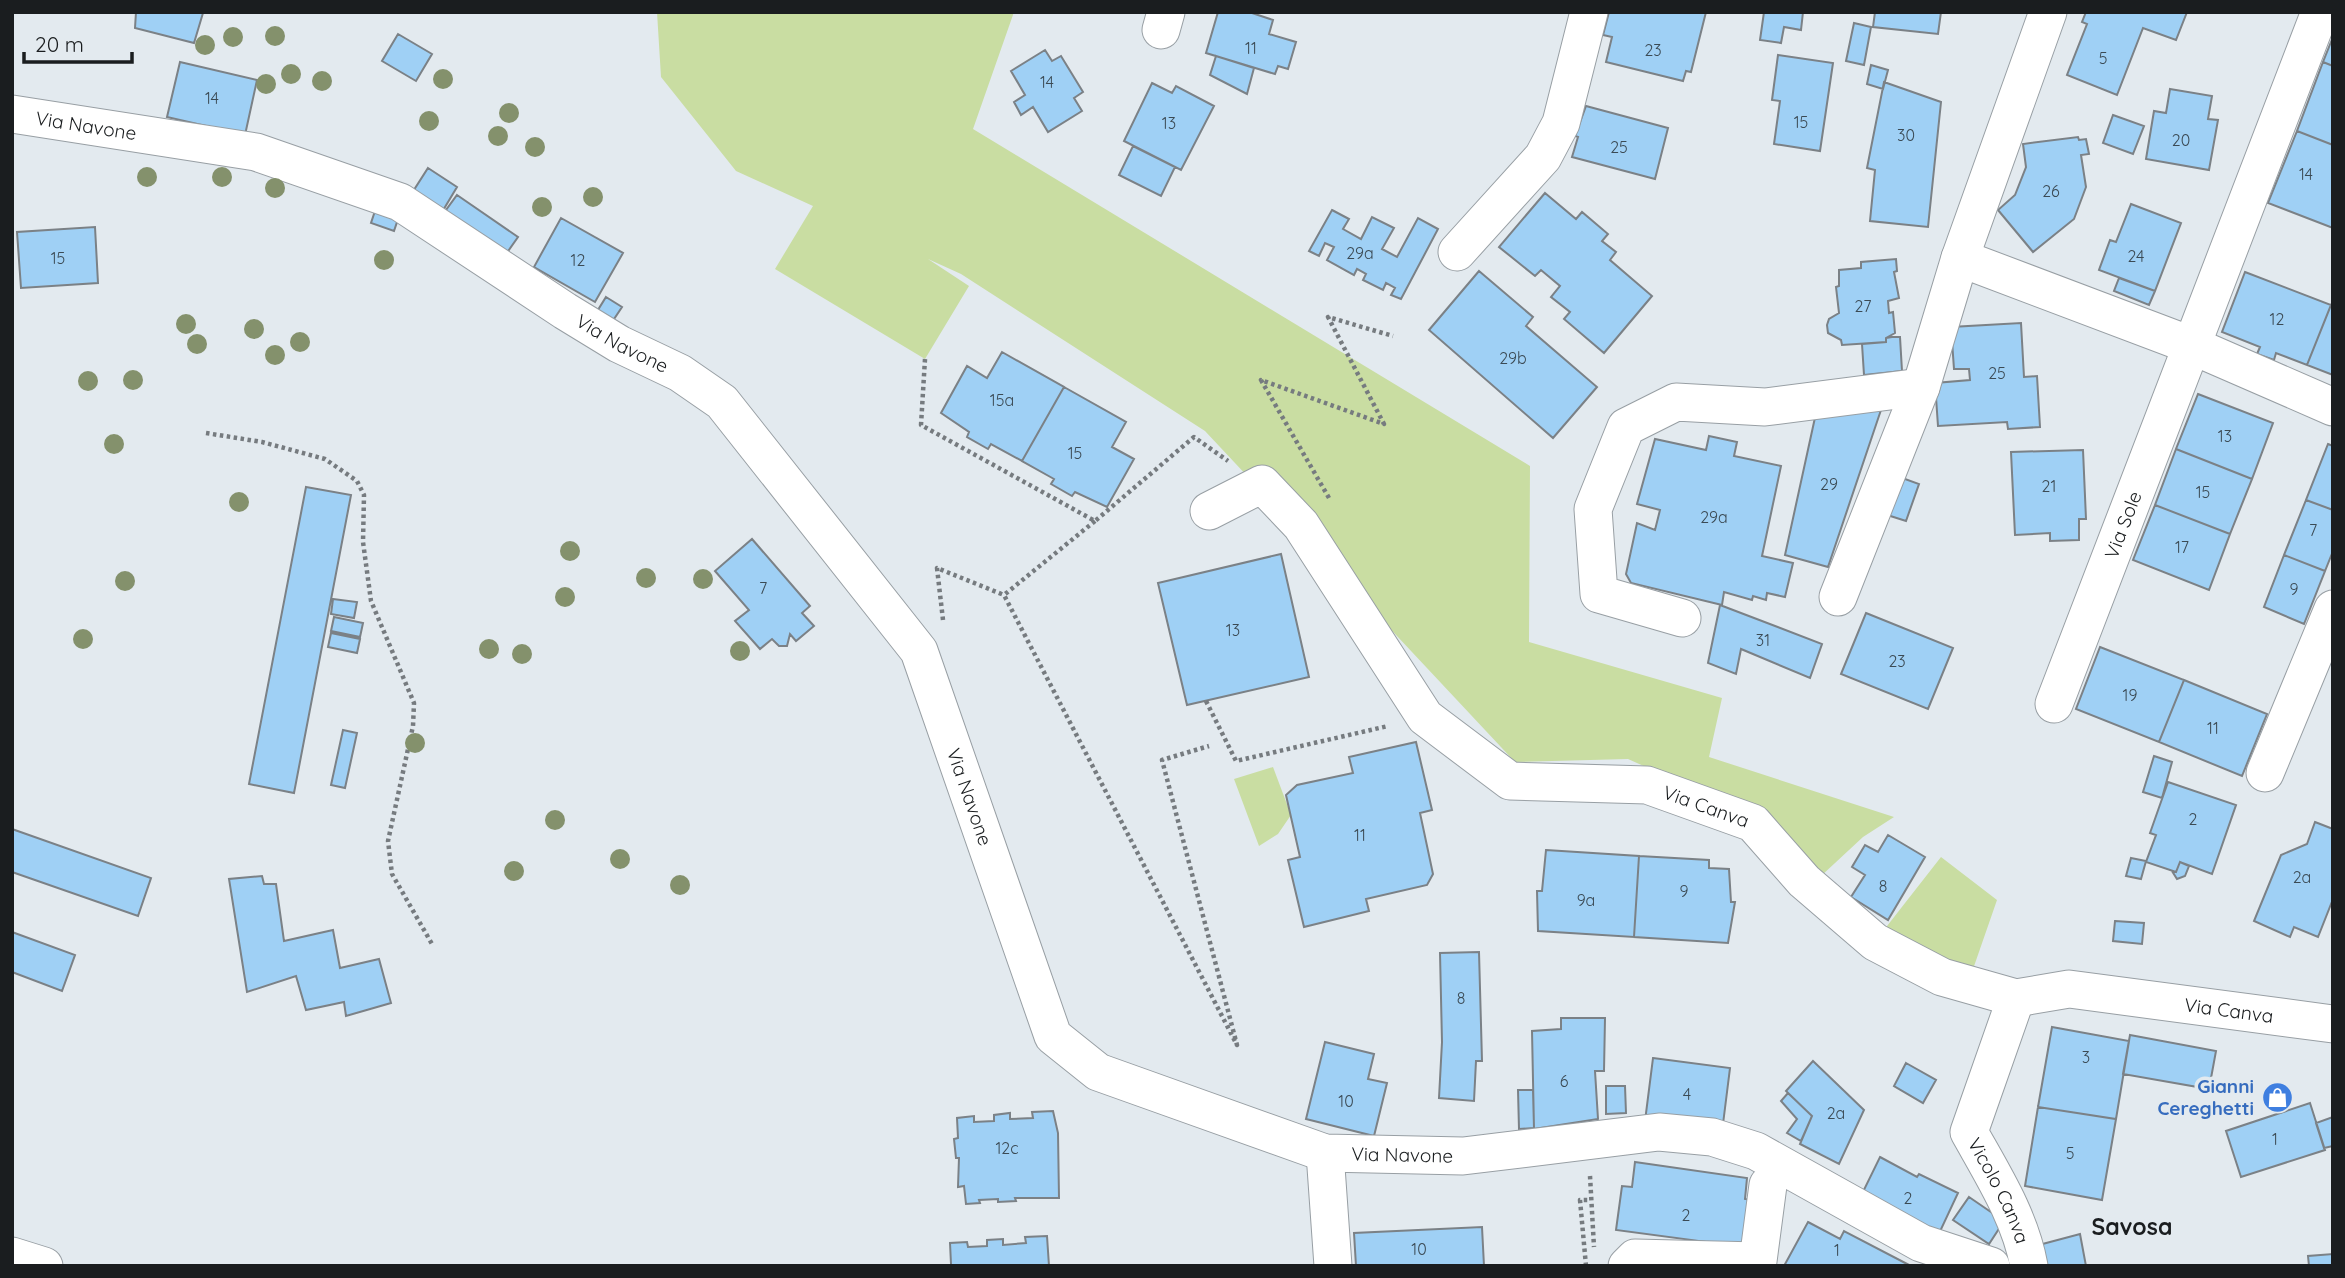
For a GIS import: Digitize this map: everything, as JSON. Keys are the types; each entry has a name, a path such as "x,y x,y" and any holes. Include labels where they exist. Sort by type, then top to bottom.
{"street":[{"path":"1457,252 1543,157 1561,123 1589,12"},
{"path":"1838,597 1921,387 1960,258 2048,12"},
{"name":"Via Sole","path":"2054,704 2319,12"},
{"name":"Via Navone","path":"12,114 256,152 400,202 619,344 680,373 722,402 919,651 1053,1036 1098,1072 1325,1153 1463,1156 1659,1132 1712,1137 1756,1151 1921,1243 1991,1266"},
{"path":"1960,258 2193,346 2333,408"},
{"path":"1682,618 1599,594 1593,509 1626,427 1676,402 1765,408 1921,387"},
{"name":"Via Canva","path":"1209,511 1262,484 1301,525 1424,717 1510,781 1647,785 1753,823 1804,881 1875,942 1942,977 2016,998 2069,989 2333,1024"},
{"path":"2265,773 2333,609"},
{"name":"Vicolo Canva","path":"2016,998 1969,1132 2008,1204 2025,1243 2029,1266"},
{"path":"1325,1153 1333,1266"},
{"path":"1611,1259 1758,1261 1768,1185"},
{"path":"12,1256 44,1266"}],"path":[{"path":"1330,500 1261,380 1384,425 1328,317 1393,336"},
{"path":"925,359 921,425 1095,521"},
{"path":"206,433 262,442 325,459 358,481 364,495 363,542 371,601 414,703 413,726 388,841 391,874 432,944"},
{"path":"1194,437 1004,596 1237,1045 1162,760 1209,746"},
{"path":"1206,701 1236,761 1424,717"},
{"path":"1597,1141 1589,1181 1589,1200 1611,1259"},
{"path":"1586,1266 1580,1200 1589,1200"}],"green space":[{"path":"657,12 1014,12 973,129 1530,466 1529,642 1722,698 1709,757 1894,817 1863,837 1821,876 1756,816 1628,759 1515,762 1205,431 961,274 928,259 969,286 925,359 775,269 813,206 736,171 661,77"},
{"path":"1273,767 1291,815 1278,834 1259,846 1234,779"},
{"path":"1941,857 1997,900 1972,972 1880,935"}],"building":[{"path":"136,12 203,13 194,43 135,28"},
{"path":"1218,12 1249,12 1273,20 1269,34 1296,42 1288,69 1278,66 1275,74 1206,53"},
{"path":"1609,12 1706,12 1691,72 1686,71 1683,81 1606,62 1612,37 1603,35"},
{"path":"1764,12 1803,12 1801,30 1784,27 1781,43 1760,40"},
{"path":"1875,12 1941,12 1938,34 1873,27"},
{"path":"2086,12 2187,12 2176,40 2143,28 2117,95 2067,75 2087,24 2082,22"},
{"path":"1854,23 1871,27 1864,65 1846,61"},
{"path":"398,34 432,54 416,81 382,61"},
{"path":"2333,37 2333,66 2323,62"},
{"path":"1045,50 1052,61 1061,56 1083,92 1074,98 1082,111 1048,132 1033,107 1021,115 1014,102 1025,95 1011,71"},
{"path":"1778,55 1833,63 1820,151 1774,144 1780,101 1772,100"},
{"path":"1216,56 1254,68 1247,94 1210,75"},
{"path":"180,62 257,80 245,135 167,117"},
{"path":"2323,62 2333,66 2333,145 2297,131"},
{"path":"1871,65 1888,70 1883,89 1867,84"},
{"path":"1884,82 1941,102 1928,227 1870,221 1875,170 1867,168"},
{"path":"1152,83 1172,93 1176,86 1214,106 1181,170 1124,141"},
{"path":"2170,89 2212,96 2208,119 2218,120 2209,170 2146,159 2154,111 2166,113"},
{"path":"1586,106 1668,128 1655,179 1572,157 1578,137 1575,136"},
{"path":"2113,115 2144,126 2133,154 2103,143"},
{"path":"2297,131 2333,145 2333,228 2268,203"},
{"path":"2078,137 2079,140 2086,139 2089,154 2081,155 2086,187 2074,219 2033,252 1998,210 2015,195 2026,167 2023,144"},
{"path":"1133,146 1175,167 1161,196 1119,175"},
{"path":"428,168 457,187 442,212 412,193"},
{"path":"1545,193 1576,219 1582,212 1608,234 1602,241 1616,252 1610,260 1652,296 1604,353 1564,319 1570,312 1551,297 1560,286 1541,270 1535,276 1499,247"},
{"path":"457,195 518,237 499,264 438,221"},
{"path":"2131,204 2181,223 2155,291 2099,270 2110,240 2116,242"},
{"path":"376,208 399,216 394,231 371,223"},
{"path":"1332,210 1349,219 1343,229 1361,239 1372,217 1394,228 1382,249 1397,257 1418,218 1438,229 1401,299 1391,295 1395,288 1386,283 1383,290 1363,280 1366,274 1357,269 1354,275 1327,260 1334,247 1325,243 1319,256 1309,251"},
{"path":"561,218 623,253 595,302 534,267"},
{"path":"95,227 98,283 21,288 17,232"},
{"path":"1896,259 1897,271 1894,272 1899,298 1888,301 1889,313 1893,312 1895,333 1886,338 1886,342 1842,345 1841,340 1828,333 1827,325 1829,319 1839,313 1836,287 1839,286 1839,270 1861,268 1861,262"},
{"path":"1479,271 1533,317 1526,326 1597,387 1553,438 1429,330"},
{"path":"2245,272 2331,305 2307,365 2276,353 2274,360 2257,354 2260,347 2222,332"},
{"path":"2119,278 2155,291 2149,305 2114,291"},
{"path":"606,297 622,307 608,328 593,318"},
{"path":"2331,305 2333,306 2333,375 2307,365"},
{"path":"2021,323 2024,377 2037,376 2040,427 2008,429 2007,422 1938,426 1935,383 1970,380 1969,369 1954,369 1951,327"},
{"path":"1900,337 1902,371 1864,375 1862,344 1886,342 1886,338"},
{"path":"1002,352 1064,387 1022,461 991,444 988,449 967,437 969,432 941,413 967,366 987,378"},
{"path":"1064,387 1126,422 1112,447 1134,459 1107,507 1075,492 1072,496 1051,484 1054,479 1022,461"},
{"path":"2198,394 2273,423 2252,479 2176,449"},
{"path":"1882,407 1828,567 1785,555 1816,413"},
{"path":"1709,436 1737,442 1734,456 1781,466 1762,556 1793,563 1785,597 1767,593 1766,600 1753,596 1752,600 1724,592 1722,605 1631,583 1626,574 1637,523 1655,530 1660,510 1637,504 1655,439 1706,450"},
{"path":"2328,444 2333,446 2333,510 2306,500"},
{"path":"2176,449 2252,479 2230,534 2155,505"},
{"path":"2083,450 2086,519 2079,519 2079,540 2050,541 2050,533 2015,535 2011,452"},
{"path":"1894,475 1919,484 1906,521 1881,513"},
{"path":"306,487 351,495 294,793 249,784"},
{"path":"2306,500 2333,510 2333,551 2325,571 2284,555"},
{"path":"2155,505 2230,534 2209,590 2133,560"},
{"path":"752,539 810,606 802,613 814,626 796,641 790,634 787,646 779,646 772,639 760,649 735,621 749,610 715,571"},
{"path":"1281,554 1309,677 1187,705 1158,583"},
{"path":"2284,555 2325,571 2304,624 2264,607"},
{"path":"333,599 357,602 354,618 331,614"},
{"path":"1720,605 1822,644 1810,678 1741,649 1736,674 1708,663"},
{"path":"1866,613 1953,648 1928,709 1841,674"},
{"path":"334,617 363,623 360,637 331,631"},
{"path":"331,633 360,639 357,653 328,647"},
{"path":"2100,647 2184,680 2159,742 2076,709"},
{"path":"2184,680 2267,714 2242,776 2159,742"},
{"path":"343,730 357,733 345,788 331,785"},
{"path":"1416,742 1432,810 1420,813 1433,874 1427,885 1366,899 1369,911 1304,927 1288,860 1300,857 1286,795 1297,785 1353,773 1349,757"},
{"path":"2154,756 2172,762 2162,798 2143,792"},
{"path":"2168,782 2236,805 2212,874 2180,862 2176,872 2146,862 2156,835 2150,833"},
{"path":"2315,822 2333,829 2333,899 2318,937 2294,927 2290,937 2254,921 2281,855 2307,844"},
{"path":"12,829 151,878 138,916 12,872"},
{"path":"1888,835 1925,857 1888,920 1851,897 1865,875 1852,867 1865,845 1878,852"},
{"path":"1546,850 1639,856 1634,937 1538,931 1537,891 1542,891"},
{"path":"1639,856 1709,860 1709,868 1729,869 1731,902 1735,902 1728,943 1634,937"},
{"path":"2131,858 2146,861 2141,879 2126,876"},
{"path":"2180,862 2189,866 2185,876 2177,879 2172,871 2176,872"},
{"path":"262,876 264,884 276,884 284,941 333,930 340,968 379,959 391,1003 346,1016 344,1002 306,1010 296,976 247,992 229,879"},
{"path":"2115,921 2144,923 2142,944 2113,941"},
{"path":"12,932 75,955 62,991 12,972"},
{"path":"1479,952 1482,1061 1476,1061 1474,1101 1439,1098 1442,1042 1440,953"},
{"path":"1561,1018 1605,1018 1604,1071 1595,1071 1598,1119 1534,1129 1532,1031 1561,1029"},
{"path":"2052,1027 2129,1041 2116,1119 2038,1107"},
{"path":"2130,1035 2216,1051 2209,1089 2123,1074"},
{"path":"1325,1042 1374,1054 1368,1079 1387,1083 1374,1136 1306,1119"},
{"path":"1653,1058 1730,1068 1723,1124 1645,1121"},
{"path":"1813,1061 1864,1110 1839,1164 1800,1144 1812,1116 1786,1091"},
{"path":"1906,1063 1936,1080 1923,1103 1894,1086"},
{"path":"1606,1086 1625,1086 1626,1113 1606,1114"},
{"path":"1518,1090 1533,1090 1534,1128 1519,1129"},
{"path":"1788,1093 1812,1116 1801,1141 1787,1133 1797,1119 1781,1101"},
{"path":"2310,1103 2325,1150 2241,1177 2226,1131"},
{"path":"2038,1107 2116,1119 2102,1200 2025,1186"},
{"path":"1053,1111 1058,1133 1059,1198 1015,1198 1016,1201 998,1202 998,1199 979,1200 980,1203 966,1204 964,1186 958,1187 959,1158 956,1158 954,1139 958,1138 957,1118 974,1116 974,1122 994,1121 994,1115 1010,1113 1010,1119 1033,1118 1032,1112"},
{"path":"2333,1117 2333,1146 2324,1148 2316,1123"},
{"path":"1880,1157 1917,1177 1919,1174 1958,1193 1936,1240 1858,1202"},
{"path":"1635,1162 1747,1178 1745,1199 1757,1201 1751,1248 1616,1230 1622,1186 1632,1187"},
{"path":"1969,1197 2004,1221 1989,1244 1953,1220"},
{"path":"1808,1222 1840,1239 1844,1231 1911,1266 1784,1266"},
{"path":"1482,1227 1484,1266 1356,1266 1354,1233"},
{"path":"2080,1234 2086,1266 2041,1266 2035,1246"},
{"path":"1047,1236 1049,1266 948,1266 951,1264 950,1243 967,1242 968,1247 987,1246 987,1240 1003,1239 1003,1245 1026,1243 1025,1237"},
{"path":"2333,1254 2333,1266 2309,1266 2308,1256"}],"place":[{"name":"Gianni Cereghetti","path":"2277,1097"}],"district":[{"name":"Savosa","path":"2132,1226"}]}
